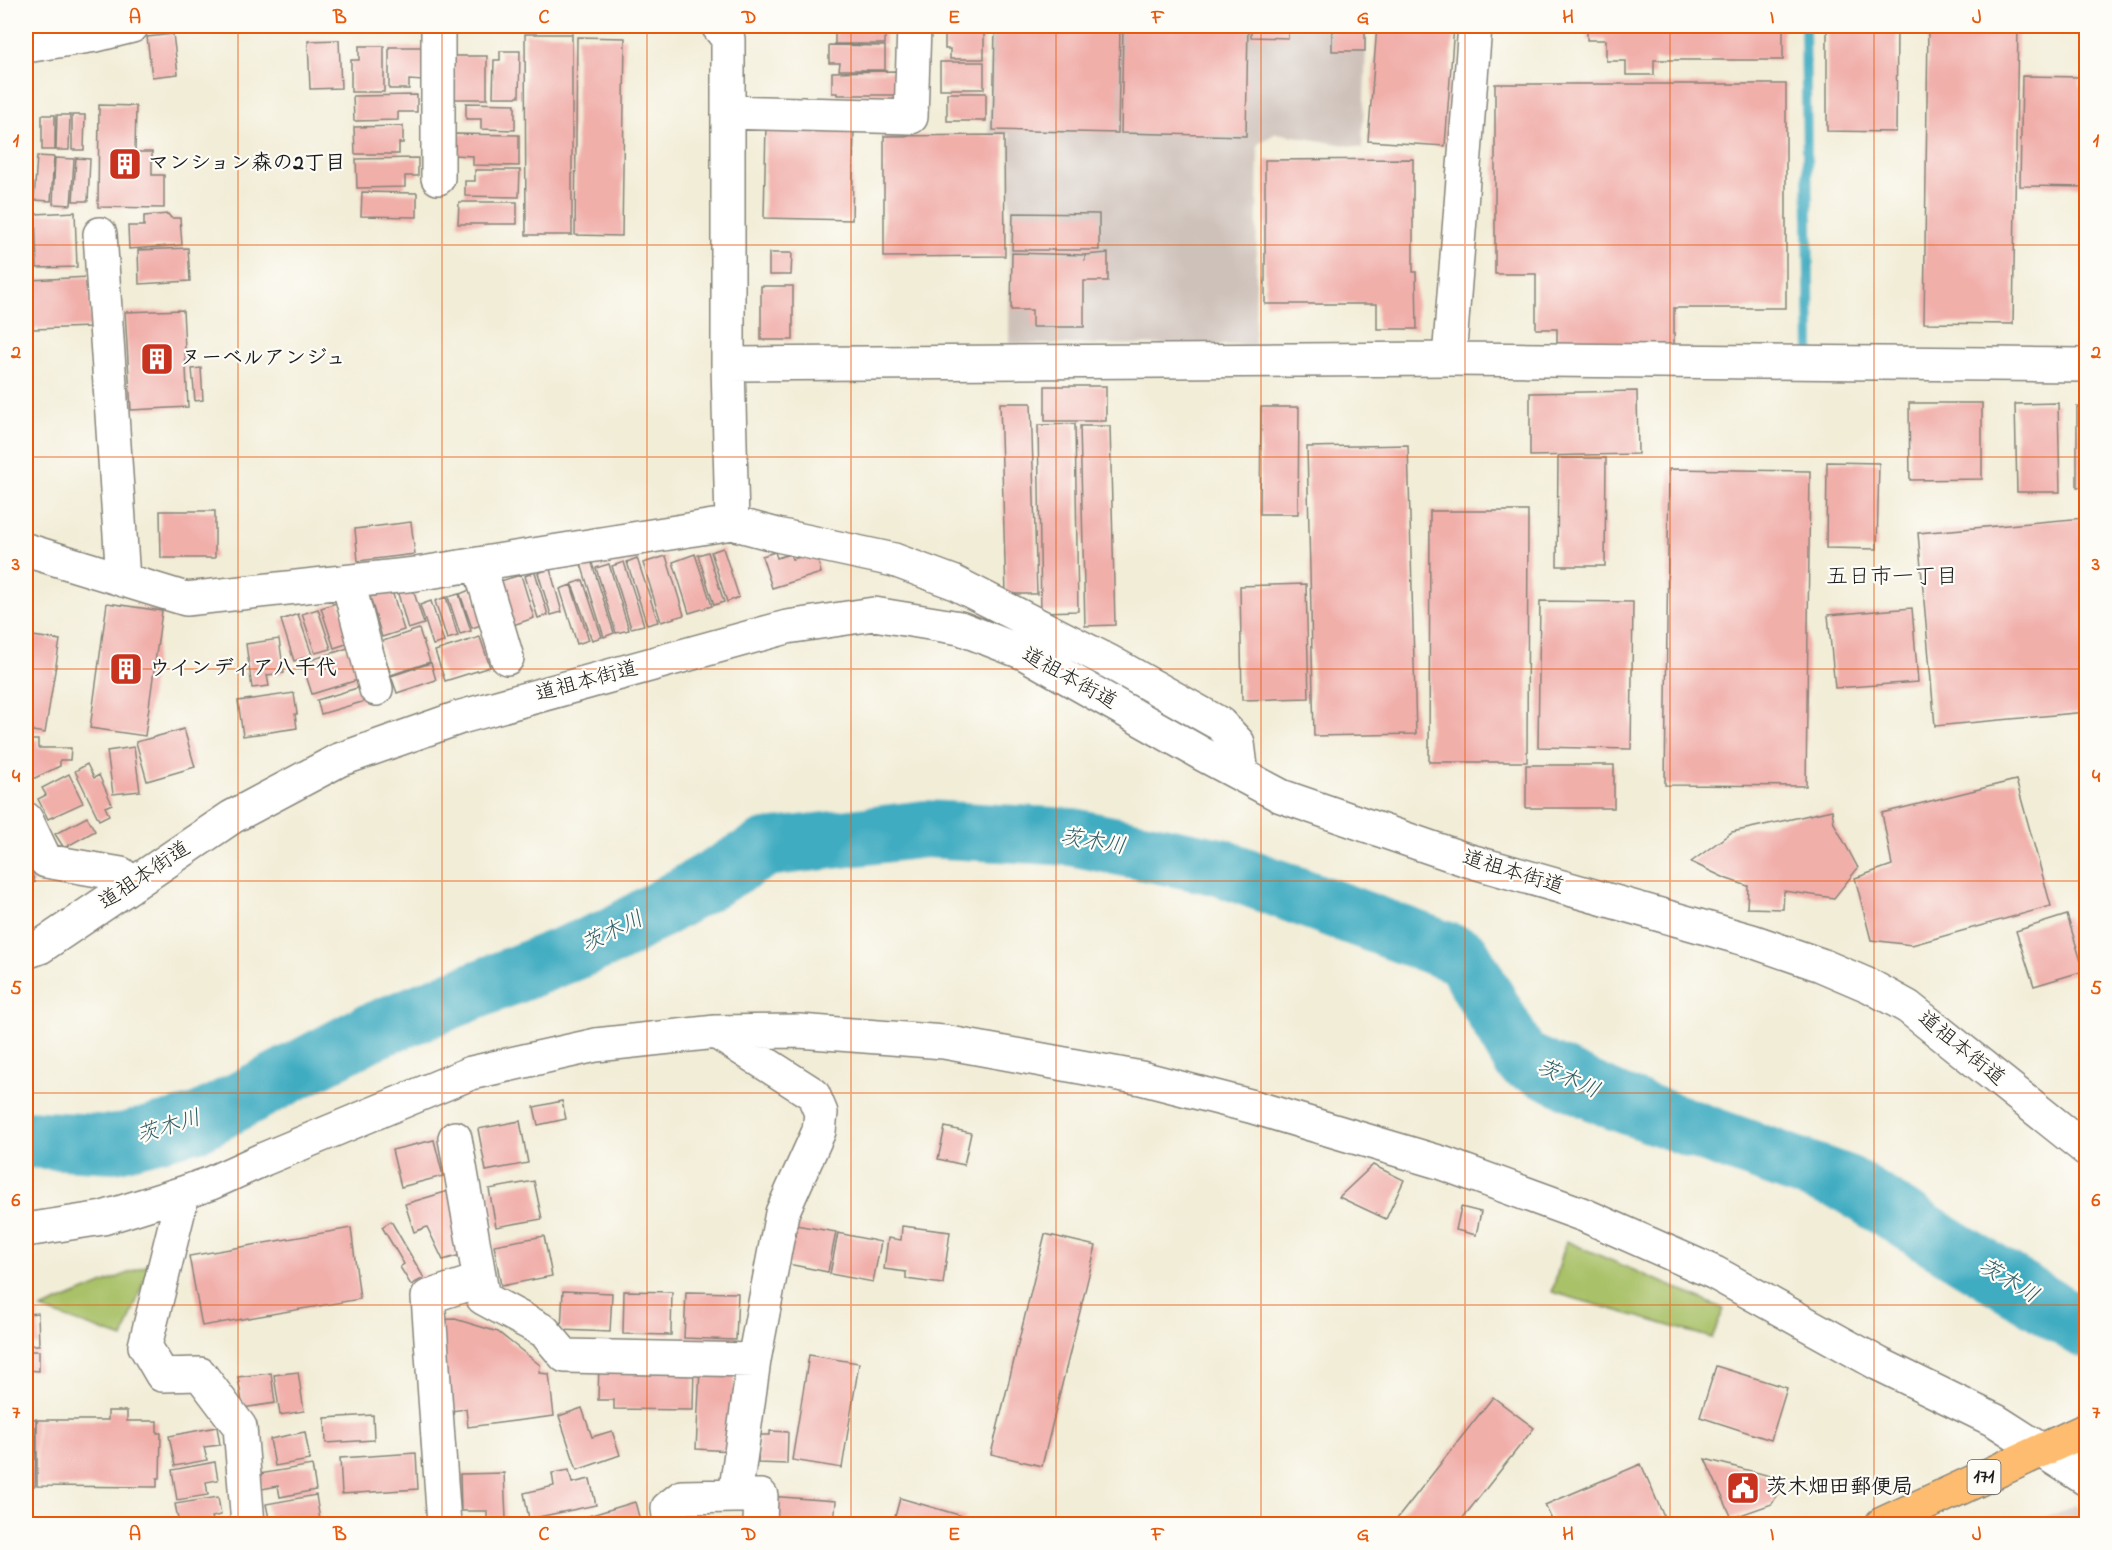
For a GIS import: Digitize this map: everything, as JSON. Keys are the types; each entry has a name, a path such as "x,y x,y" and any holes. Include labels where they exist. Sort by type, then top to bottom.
{"highway":[{"name":"171","path":"1882,1524 2086,1430"}],"street":[{"path":"26,46 96,35 132,26"},
{"path":"438,26 438,178"},
{"path":"718,26 728,39 728,364 732,523"},
{"path":"728,112 911,117 914,26"},
{"path":"1449,359 1475,26"},
{"path":"100,234 123,580"},
{"path":"728,364 1449,359 2086,365"},
{"path":"26,550 186,598 416,574 732,523 777,536 894,560 953,582 1007,608 1220,724 1238,743 1242,775"},
{"path":"479,564 507,658"},
{"path":"348,582 376,689"},
{"name":"道祖本街道","path":"26,952 40,947 232,817 339,760 461,717 787,627 874,614 960,628 1024,653 1281,796 1467,860 1752,941 1821,965 1870,986 1908,1006 2086,1149"},
{"path":"26,819 46,861 121,874 129,887"},
{"path":"26,1230 104,1218 183,1193 471,1073 596,1045 716,1032 799,1030 944,1042 1141,1078 1251,1106 1442,1163 1584,1215 1715,1273 1879,1364 1996,1421 2043,1449 2086,1479"},
{"path":"716,1032 813,1094 821,1113 819,1131 782,1213 754,1360 735,1496"},
{"path":"455,1138 483,1298 544,1331 565,1356 754,1360"},
{"path":"183,1193 145,1346 162,1376 200,1374 240,1426 248,1524"},
{"path":"444,1524 428,1297 480,1280"},
{"path":"670,1524 668,1508 682,1497 761,1496 760,1524"}],"shaded area":[{"path":"991,26 1367,26 1362,148 1276,133 1258,144 1255,345 1009,344 1010,134 989,133"},
{"path":"2075,1505 2086,1513 2086,1524 2031,1524"}],"green space":[{"path":"1566,1241 1724,1309 1712,1338 1552,1292"},
{"path":"150,1264 123,1338 41,1309"}],"building":[{"path":"835,26 885,26 885,44 835,44"},
{"path":"995,26 1120,26 1118,133 993,130"},
{"path":"1123,26 1248,26 1246,136 1121,133"},
{"path":"1251,26 1288,26 1288,38 1251,37"},
{"path":"1332,26 1365,26 1365,51 1332,51"},
{"path":"1377,26 1454,26 1445,146 1368,141"},
{"path":"1587,26 1783,26 1783,60 1654,60 1654,75 1626,75 1626,61 1606,61 1606,40 1587,40"},
{"path":"1827,26 1897,26 1896,132 1827,131"},
{"path":"1928,26 2018,26 2013,324 1924,323"},
{"path":"945,29 984,29 984,59 950,59 950,49 945,49"},
{"path":"173,34 178,74 152,77 147,37"},
{"path":"525,34 572,34 572,235 526,235"},
{"path":"577,37 625,38 622,236 575,235"},
{"path":"339,40 341,88 310,89 308,41"},
{"path":"829,45 885,46 885,70 839,70 840,63 829,63"},
{"path":"359,46 384,46 384,92 351,92 351,60 359,60"},
{"path":"389,47 424,47 423,81 409,80 409,89 389,89"},
{"path":"500,51 520,51 519,97 493,97 494,60 500,60"},
{"path":"454,56 487,56 487,99 454,99"},
{"path":"940,62 984,62 984,89 940,89"},
{"path":"897,71 897,95 837,95 837,93 832,93 832,72"},
{"path":"2022,76 2080,77 2079,87 2086,87 2086,187 2020,186"},
{"path":"1495,84 1786,84 1786,308 1674,308 1674,345 1557,345 1557,329 1536,329 1536,274 1495,274"},
{"path":"947,93 986,93 986,121 947,121"},
{"path":"417,95 417,112 398,112 398,120 354,121 353,96"},
{"path":"466,103 515,104 515,130 481,129 481,119 466,119"},
{"name":"マンション森の2丁目","path":"99,105 136,106 135,152 152,152 152,175 164,175 164,208 98,207"},
{"path":"42,115 55,115 55,150 42,150"},
{"path":"57,115 70,115 69,150 56,150"},
{"path":"72,115 85,115 84,150 72,150"},
{"path":"766,124 854,126 852,220 764,218"},
{"path":"403,126 403,143 399,143 399,154 355,154 354,127"},
{"path":"454,134 519,135 519,166 473,165 473,156 454,155"},
{"path":"1004,135 1005,256 884,257 884,136"},
{"path":"37,156 54,157 51,201 34,200"},
{"path":"55,158 74,159 71,205 53,204"},
{"path":"76,158 90,159 88,201 73,201"},
{"path":"418,158 418,176 405,176 405,187 357,188 356,159"},
{"path":"1413,159 1413,272 1416,272 1417,329 1377,329 1377,304 1265,304 1265,160"},
{"path":"475,170 520,170 519,197 465,196 465,181 475,181"},
{"path":"362,192 417,193 417,217 361,216"},
{"path":"459,202 517,202 517,224 458,224"},
{"path":"75,212 77,267 37,268 35,214"},
{"path":"1013,213 1099,214 1099,250 1012,250"},
{"path":"168,214 171,218 180,218 182,245 129,249 128,226 144,226 144,216"},
{"path":"188,248 190,281 139,284 138,250"},
{"path":"769,253 792,253 791,275 769,275"},
{"path":"1012,253 1085,255 1108,253 1108,281 1084,281 1084,327 1032,327 1032,310 1011,310"},
{"path":"89,277 91,327 33,329 30,280"},
{"path":"761,286 793,286 793,340 761,340"},
{"name":"ヌーベルアンジュ","path":"183,310 188,407 131,410 125,312"},
{"path":"201,368 203,400 195,401 192,369"},
{"path":"1045,386 1106,386 1106,421 1045,421"},
{"path":"1637,391 1638,454 1530,456 1530,393"},
{"path":"1000,403 1031,403 1037,594 1006,594"},
{"path":"1909,403 1982,403 1982,479 1910,480"},
{"path":"2058,403 2060,492 2017,492 2015,404"},
{"path":"1261,407 1299,407 1298,514 1260,514"},
{"path":"2077,407 2086,407 2086,487 2077,487"},
{"path":"1075,424 1078,611 1041,612 1038,425"},
{"path":"1080,426 1110,426 1115,625 1085,626"},
{"path":"1408,445 1416,734 1314,736 1307,447"},
{"path":"1558,458 1606,458 1605,566 1557,566"},
{"path":"1827,462 1879,463 1877,549 1826,548"},
{"path":"1669,469 1810,471 1806,786 1665,785"},
{"path":"160,511 215,511 215,558 161,558"},
{"path":"1430,511 1528,511 1527,762 1429,762"},
{"path":"2084,518 2086,712 1935,726 1918,533"},
{"path":"411,522 415,554 358,561 355,529"},
{"path":"723,548 739,597 727,602 711,552"},
{"path":"708,552 724,602 714,605 698,555"},
{"path":"775,552 777,558 790,554 792,559 805,556 818,560 821,573 772,588 762,556"},
{"path":"695,554 712,606 689,613 673,562"},
{"path":"666,556 684,615 661,622 643,563"},
{"path":"637,558 658,622 647,625 627,562"},
{"path":"591,560 614,633 604,637 581,564"},
{"path":"624,562 644,625 631,628 612,566"},
{"path":"609,564 629,630 616,633 596,568"},
{"path":"550,569 562,612 551,615 538,573"},
{"path":"535,572 548,615 538,618 525,576"},
{"path":"521,575 534,618 510,626 497,582"},
{"path":"583,580 602,637 592,640 572,584"},
{"path":"1306,584 1309,698 1242,700 1240,586"},
{"path":"571,585 589,640 577,644 560,589"},
{"path":"412,586 424,624 408,629 397,590"},
{"path":"472,589 484,624 472,628 460,594"},
{"path":"392,591 404,630 382,637 370,597"},
{"path":"459,594 471,631 460,634 448,597"},
{"path":"446,597 458,636 447,639 435,601"},
{"path":"431,601 444,642 433,645 420,605"},
{"path":"1540,601 1633,602 1631,749 1538,747"},
{"path":"339,602 352,642 334,648 321,608"},
{"name":"ウインディア八千代","path":"107,603 162,611 145,736 90,728"},
{"path":"1912,608 1918,682 1835,688 1828,615"},
{"path":"318,609 331,649 315,653 302,614"},
{"path":"298,614 312,655 294,661 281,620"},
{"path":"419,629 430,662 391,675 380,642"},
{"path":"26,635 60,640 45,733 26,730"},
{"path":"480,637 490,667 445,681 435,651"},
{"path":"279,639 284,673 267,675 269,686 252,688 246,644"},
{"path":"351,647 361,679 312,694 302,663"},
{"path":"431,663 436,680 397,693 391,676"},
{"path":"364,686 372,699 321,714 317,700"},
{"path":"294,693 297,728 243,736 238,701"},
{"path":"184,729 195,767 147,781 136,742"},
{"path":"26,740 38,740 38,748 71,748 70,760 60,760 60,766 35,778 26,778"},
{"path":"134,747 140,791 113,794 107,751"},
{"path":"87,764 94,778 99,775 112,804 105,807 109,815 99,820 75,771"},
{"path":"1526,765 1614,765 1614,808 1526,808"},
{"path":"69,774 83,803 48,819 38,799 46,795 42,788"},
{"path":"2016,780 2051,906 1912,945 1871,940 1855,878 1892,865 1882,813"},
{"path":"1832,810 1834,823 1858,868 1834,898 1784,891 1783,909 1747,908 1748,886 1691,862 1732,832"},
{"path":"87,817 95,831 64,848 55,834"},
{"path":"26,859 35,882 26,886"},
{"path":"2067,915 2084,971 2034,986 2016,931"},
{"path":"562,1101 566,1119 538,1125 534,1107"},
{"path":"520,1121 528,1163 486,1171 478,1129"},
{"path":"945,1127 971,1133 964,1165 938,1159"},
{"path":"434,1140 443,1176 401,1187 392,1150"},
{"path":"1373,1165 1404,1180 1386,1219 1339,1197"},
{"path":"534,1181 542,1219 496,1227 489,1189"},
{"path":"452,1190 471,1252 443,1260 427,1227 414,1232 405,1204"},
{"path":"1461,1207 1481,1212 1476,1235 1456,1230"},
{"path":"391,1221 424,1278 411,1285 400,1267 404,1264 382,1227"},
{"path":"790,1224 836,1232 828,1272 783,1263"},
{"path":"902,1226 950,1232 943,1284 906,1279 906,1272 884,1269 888,1238 901,1240"},
{"path":"351,1228 360,1299 202,1326 189,1256"},
{"path":"838,1233 881,1242 873,1282 830,1274"},
{"path":"1045,1234 1096,1246 1042,1466 991,1454"},
{"path":"544,1236 552,1276 501,1286 494,1245"},
{"path":"563,1291 612,1293 610,1332 561,1330"},
{"path":"624,1291 672,1292 671,1335 623,1334"},
{"path":"686,1292 738,1293 736,1340 684,1338"},
{"path":"38,1313 39,1345 28,1345 27,1314"},
{"path":"455,1319 498,1332 540,1365 539,1373 549,1374 554,1416 468,1427 466,1409 443,1412 433,1320"},
{"path":"27,1351 39,1351 39,1371 26,1370"},
{"path":"809,1355 859,1363 842,1468 792,1460"},
{"path":"599,1362 694,1364 693,1410 614,1409 614,1400 598,1400"},
{"path":"1716,1366 1787,1388 1771,1440 1700,1417"},
{"path":"700,1369 735,1371 731,1451 696,1449"},
{"path":"298,1372 304,1411 280,1415 274,1375"},
{"path":"271,1373 275,1403 243,1408 238,1377"},
{"path":"1493,1397 1534,1428 1458,1524 1393,1524"},
{"path":"582,1408 592,1437 612,1431 620,1455 577,1470 559,1416"},
{"path":"108,1411 127,1411 127,1421 157,1421 157,1433 161,1433 160,1478 157,1478 157,1487 37,1486 37,1420 108,1420"},
{"path":"373,1415 374,1440 326,1443 325,1418"},
{"path":"26,1419 36,1419 35,1486 26,1486"},
{"path":"217,1427 220,1445 204,1447 207,1460 175,1466 169,1436"},
{"path":"770,1431 788,1432 787,1464 758,1463 759,1435 770,1435"},
{"path":"305,1432 310,1460 275,1466 270,1439"},
{"path":"416,1453 418,1489 342,1494 340,1458"},
{"path":"1705,1459 1778,1478 1779,1492 1772,1504 1732,1518"},
{"path":"215,1462 218,1480 206,1482 208,1495 177,1500 172,1470"},
{"path":"1641,1464 1667,1524 1554,1524 1545,1505"},
{"path":"312,1465 316,1490 280,1497 278,1486 262,1489 259,1474"},
{"path":"569,1470 572,1483 590,1479 596,1505 529,1519 524,1493 554,1486 552,1473"},
{"path":"504,1473 506,1519 487,1520 487,1511 461,1511 460,1474"},
{"path":"316,1495 320,1520 286,1524 285,1516 269,1519 266,1504"},
{"path":"768,1496 836,1501 834,1524 766,1524"},
{"path":"218,1497 221,1515 212,1517 214,1524 179,1524 175,1504"},
{"path":"900,1498 966,1517 963,1524 893,1524"},
{"path":"635,1502 641,1524 562,1524"},
{"path":"690,1520 753,1520 753,1524 690,1524"}],"waterway":[{"path":"1805,26 1810,349"},
{"name":"茨木川","path":"26,1139 114,1144 199,1122 368,1033 613,936 766,848 925,829 1072,837 1220,867 1463,957 1521,1059 1617,1102 1847,1184 2086,1330"}],"place":[{"name":"マンション森の2丁目","path":"125,164"},
{"name":"ヌーベルアンジュ","path":"157,359"},
{"name":"ウインディア八千代","path":"126,669"},
{"name":"茨木畑田郵便局","path":"1743,1488"}],"district":[{"name":"五日市一丁目","path":"1892,578"}]}
